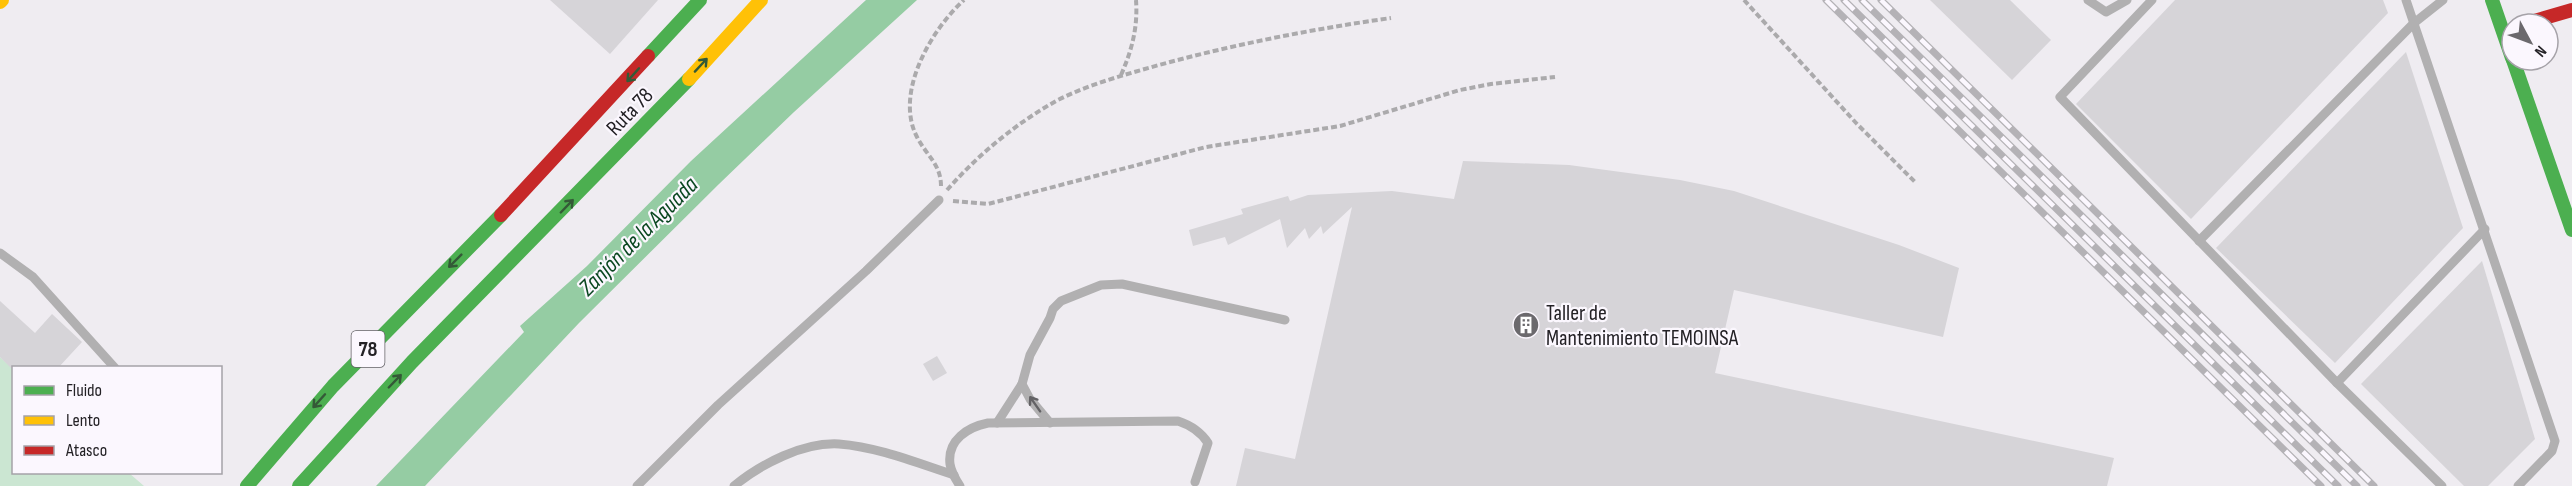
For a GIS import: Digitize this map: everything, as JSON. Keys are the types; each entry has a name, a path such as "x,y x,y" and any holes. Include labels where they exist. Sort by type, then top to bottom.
{"main road":[{"name":"Ruta 78","path":"247,486 333,386 496,220 700,0"},
{"name":"Ruta 78","path":"299,486 373,403 526,248 761,0"},
{"path":"2492,0 2500,24"},
{"path":"2517,72 2572,230"}],"lane":[{"path":"2088,0 2106,12 2123,5 2127,0"},
{"path":"2152,0 2060,97 2337,383 2442,486"},
{"path":"2406,0 2485,228 2555,441 2552,452 2518,486"},
{"path":"2199,241 2414,23 2444,0"},
{"path":"637,486 718,405 866,271 939,200"},
{"path":"2337,383 2485,228"},
{"path":"0,253 33,278 113,366"},
{"path":"997,423 1022,384 1030,355 1053,309 1061,301 1101,285 1122,284 1285,320"},
{"path":"1022,384 1050,423"},
{"path":"960,486 950,464 952,448 960,435 973,426 997,423 1178,421 1185,423 1204,437 1208,443 1195,482"},
{"path":"734,486 749,475 798,451 838,444 866,448 954,475"}],"path":[{"path":"939,200 941,178 933,158 916,137 909,111 910,97 915,78 933,40 964,0"},
{"path":"1120,75 1130,53 1136,30 1136,0"},
{"path":"1744,0 1857,124 1915,182"},
{"path":"939,200 982,154 1033,116 1078,90 1120,75 1267,39 1391,18"},
{"path":"939,200 988,204 1206,147 1360,122 1460,90 1502,82 1555,77"}],"shaded area":[{"path":"0,357 12,368 12,474 130,474 144,486 0,486"}],"water":[{"name":"Zanjón de la Aguada","path":"866,0 917,0 719,184 579,323 425,486 376,486 524,332 520,326 587,266 691,161"}],"building":[{"path":"550,0 658,0 610,54"},
{"path":"1930,0 2010,0 2051,40 2012,80"},
{"path":"2175,0 2383,0 2388,13 2191,219 2076,104"},
{"path":"2406,52 2463,228 2335,363 2216,248"},
{"name":"Taller de Mantenimiento TEMOINSA","path":"1463,161 1569,165 1680,180 1734,191 1899,245 1959,268 1943,337 1734,290 1715,373 2114,458 2107,486 1236,486 1245,448 1295,459 1352,207 1323,234 1321,226 1309,239 1305,228 1287,248 1280,219 1228,245 1225,237 1193,246 1189,230 1243,214 1241,209 1288,196 1290,201 1308,195 1392,191 1454,199"},
{"path":"2482,261 2535,439 2488,486 2464,486 2361,384"},
{"path":"0,301 35,333 52,314 82,342 60,366 12,366 11,368 0,357"},
{"path":"937,356 947,373 933,381 923,364"}],"railway":[{"path":"1826,0 2321,486"},
{"path":"1844,0 2338,486"},
{"path":"1862,0 2357,486"},
{"path":"1881,0 2374,486"}],"traffic: fast":[{"path":"648,56 700,0"},
{"path":"2492,0 2500,23"},
{"path":"2517,72 2572,230"},
{"path":"299,486 412,362 689,79"},
{"path":"247,486 333,386 501,215"}],"traffic: slow":[{"path":"689,79 761,0"}],"traffic: jam":[{"path":"2560,14 2572,10"},
{"path":"501,215 648,56"}],"place":[{"name":"Taller de Mantenimiento TEMOINSA","path":"1526,325"}]}
